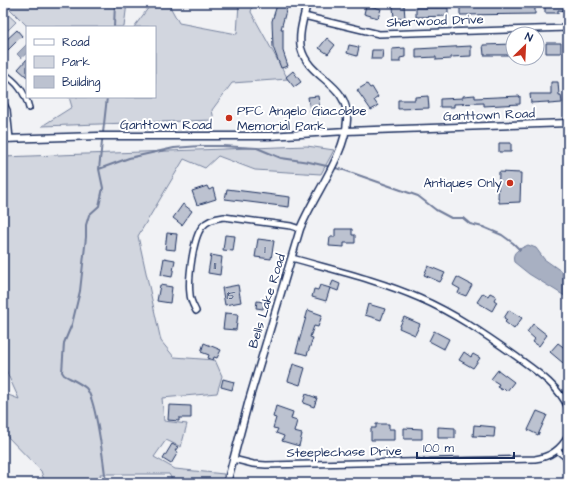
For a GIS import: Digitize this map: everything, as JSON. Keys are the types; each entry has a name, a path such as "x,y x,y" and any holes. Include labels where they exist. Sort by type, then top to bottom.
{"street":[{"path":"307,3 300,39 303,54 314,70 334,87 343,98 346,106 346,131"},
{"name":"Sherwood Drive","path":"304,16 379,34 568,28"},
{"path":"3,73 16,83 24,92 29,108"},
{"path":"3,102 7,110 10,139"},
{"name":"Ganttown Road","path":"3,139 98,136 270,136 346,131 568,123"},
{"name":"Bells Lake Road","path":"227,483 251,392 300,230 308,210 334,162 346,131"},
{"path":"196,311 191,301 190,288 194,246 197,235 203,225 214,219 224,217 291,226 300,230"},
{"path":"292,258 396,289 420,298 454,315 491,338 542,376 557,391 568,408"},
{"name":"Steeplechase Drive","path":"233,459 253,464 266,465 535,459 546,457 557,450 568,436"},
{"path":"557,450 568,459"}],"green space":[{"path":"4,3 127,3 124,26 27,26"},
{"path":"152,3 168,3 179,23 237,34 239,3 253,3 251,12 288,79 232,83 212,110 214,120 42,126 72,107 69,98 156,98 156,26 135,26"},
{"path":"3,10 16,22 3,35"},
{"path":"307,146 334,150 321,174 255,170 218,156 205,168 184,159 138,236 161,341 174,357 215,360 222,376 217,393 162,398 164,421 187,424 181,447 166,440 154,457 175,469 224,474 223,483 174,483 169,474 100,474 102,483 45,483 41,471 3,432 3,393 19,399 3,364 3,157"}],"water":[{"path":"26,45 26,54 21,58 17,54"},
{"path":"528,245 536,248 544,259 568,276 568,298 529,274 514,262 513,258 515,253 519,249"}],"building":[{"path":"479,3 488,3 488,5 523,5 523,3 535,3 535,14 460,15 460,6 480,5"},
{"path":"545,3 568,4 568,11 558,10 558,13 545,13"},
{"path":"277,5 287,7 281,29 283,29 283,51 288,66 281,68 273,47 272,21"},
{"path":"366,5 381,9 378,18 364,14"},
{"path":"404,5 405,18 394,19 393,6"},
{"path":"416,8 448,8 448,16 416,17"},
{"path":"17,30 22,36 3,55 3,39 5,41"},
{"path":"327,38 335,45 328,54 319,48"},
{"path":"546,43 561,43 561,53 546,53"},
{"path":"505,44 505,55 484,55 483,45"},
{"path":"349,45 359,47 357,56 347,53"},
{"path":"471,46 471,56 451,57 451,59 436,60 436,57 416,58 416,49"},
{"path":"405,48 405,57 400,58 400,62 392,62 392,49"},
{"path":"372,50 383,50 382,59 371,59"},
{"path":"26,60 26,76 18,69"},
{"path":"293,71 301,82 294,87 286,77"},
{"path":"551,82 558,82 559,95 561,95 562,103 531,103 530,94 551,94"},
{"path":"367,84 370,88 372,87 378,97 374,100 378,106 371,110 357,90"},
{"path":"475,95 475,98 520,96 520,104 484,106 484,103 454,104 454,107 440,107 440,99 463,98 463,96"},
{"path":"318,96 320,110 310,111 308,97"},
{"path":"428,96 429,108 398,109 398,100 415,100 415,97"},
{"path":"499,143 511,143 511,152 499,152"},
{"name":"Antiques Only","path":"499,172 521,173 520,202 499,203"},
{"path":"207,186 209,190 213,188 216,199 197,205 192,191"},
{"path":"227,189 290,197 289,207 225,199"},
{"path":"183,204 192,211 182,225 173,218"},
{"path":"335,229 352,229 352,235 355,235 355,243 344,243 344,247 329,246 330,237 335,237"},
{"path":"167,233 177,234 175,250 165,249"},
{"path":"225,235 235,236 233,251 223,250"},
{"path":"258,239 274,241 271,259 255,257"},
{"path":"211,255 222,257 220,275 208,273"},
{"path":"164,258 175,260 172,277 161,275"},
{"path":"428,266 445,273 440,282 424,275"},
{"path":"457,277 472,285 466,296 458,293 460,289 453,285"},
{"path":"333,281 340,284 338,291 330,288"},
{"path":"160,285 172,287 170,303 157,301"},
{"path":"238,285 241,302 225,305 222,288"},
{"path":"320,285 330,288 326,301 312,297 314,289 318,290"},
{"path":"483,293 488,296 490,293 496,296 494,300 497,302 492,311 477,302"},
{"path":"257,301 264,302 263,309 256,308"},
{"path":"368,304 385,309 381,320 365,315"},
{"path":"308,310 322,315 318,327 314,326 310,337 313,338 307,355 296,352"},
{"path":"509,310 522,318 514,329 505,322 507,320 504,318"},
{"path":"225,313 238,314 236,330 223,329"},
{"path":"404,317 420,324 415,335 399,328"},
{"path":"533,324 547,335 539,346 533,342 535,339 527,332"},
{"path":"434,331 449,339 444,349 429,341"},
{"path":"204,343 221,350 217,358 214,357 213,360 208,358 209,355 201,352"},
{"path":"558,343 566,349 565,350 568,353 568,358 563,363 550,352"},
{"path":"464,352 471,357 473,354 480,358 473,368 459,360"},
{"path":"293,364 305,368 300,385 288,381"},
{"path":"498,370 514,382 507,391 504,388 502,390 497,387 499,384 491,379"},
{"path":"223,379 234,382 232,390 221,387"},
{"path":"306,394 317,398 314,407 303,403"},
{"path":"169,405 191,406 191,418 179,418 179,421 168,420"},
{"path":"276,406 293,412 291,419 297,421 294,432 302,434 299,446 282,441 284,436 276,433 278,429 273,428 276,418 273,417"},
{"path":"537,411 547,415 538,435 528,430"},
{"path":"376,424 389,424 389,429 394,429 394,440 371,440 371,428 376,428"},
{"path":"474,425 495,427 494,437 473,436"},
{"path":"438,427 455,428 455,438 438,438"},
{"path":"404,428 422,429 422,439 404,439"},
{"path":"172,444 178,447 175,451 178,452 171,464 163,459"}],"waterway":[{"path":"114,26 115,3"},
{"path":"106,483 99,433 90,395 86,388 64,375 62,372 64,343 72,324 80,291 86,225 89,215 99,206 103,188 99,169 107,98"},
{"path":"99,169 129,158 174,148 200,146 257,148 281,158 309,162 344,170 418,196 436,210 451,218 463,218 470,224 483,227 502,235 520,250"}],"place":[{"name":"PFC Angelo Giacobbe Memorial Park","path":"229,118"},
{"name":"Antiques Only","path":"510,183"}]}
